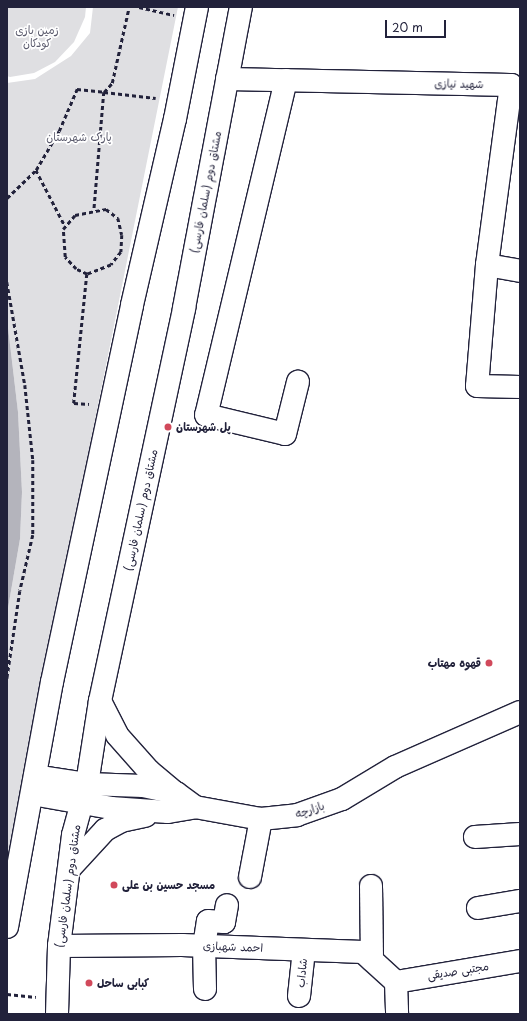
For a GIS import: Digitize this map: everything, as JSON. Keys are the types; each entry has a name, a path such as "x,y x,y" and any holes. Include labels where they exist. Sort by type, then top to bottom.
{"main road":[{"path":"7,927 57,659 130,313 175,119 197,7"},
{"name":"مشتاق دوم (سلمان فارسی)","path":"57,1007 59,946 74,835 84,793 100,701 184,308 241,7"},
{"name":"شهید نیازی","path":"227,79 511,85 487,265 477,386 520,387"},
{"path":"286,80 206,415 284,434 298,382"},
{"path":"487,265 520,271"},
{"path":"100,701 117,735 149,771 172,803"},
{"name":"بازارچه","path":"172,803 261,819 297,816 342,799 395,767 520,712"},
{"path":"34,785 84,793 143,786 172,803"},
{"path":"70,868 105,830 121,821 172,803"},
{"path":"250,877 261,819"},
{"path":"475,837 520,834"},
{"path":"371,886 372,960"},
{"path":"478,908 520,901"},
{"path":"205,989 204,946 208,921 224,922 227,905"},
{"name":"احمد شهبازی","path":"59,946 204,946 363,952 396,982"},
{"name":"شاداب","path":"299,996 304,950"},
{"name":"مجتبی صدیقی","path":"396,982 520,961"},
{"path":"396,982 396,1014"}],"path":[{"path":"94,210 104,92 112,83 128,7"},
{"path":"139,7 174,15"},
{"path":"7,198 36,170 58,131 76,89 156,98"},
{"path":"36,170 66,226"},
{"path":"106,208 118,218 122,236 121,252 111,265 87,274 76,269 65,257 63,229 66,226 75,215 106,208"},
{"path":"87,274 74,403 92,404 90,412"},
{"path":"7,282 25,385 33,460 33,536 20,591 7,679"},
{"path":"7,994 57,1007"}],"green space":[{"name":"زمین بازی کودکان","path":"7,7 86,7 85,17 74,42 55,62 34,73 10,77 7,76"},
{"name":"پارک شهرستان","path":"93,7 178,7 7,858 7,614 20,539 22,492 18,412 7,319 7,83 35,79 71,56 90,33"}],"shaded area":[{"path":"7,319 18,412 22,492 20,539 7,614"}],"place":[{"name":"پل شهرستان","path":"168,427"},
{"name":"قهوه مهتاب","path":"489,663"},
{"name":"مسجد حسین بن علی","path":"114,885"},
{"name":"کبابی ساحل","path":"89,983"}]}
